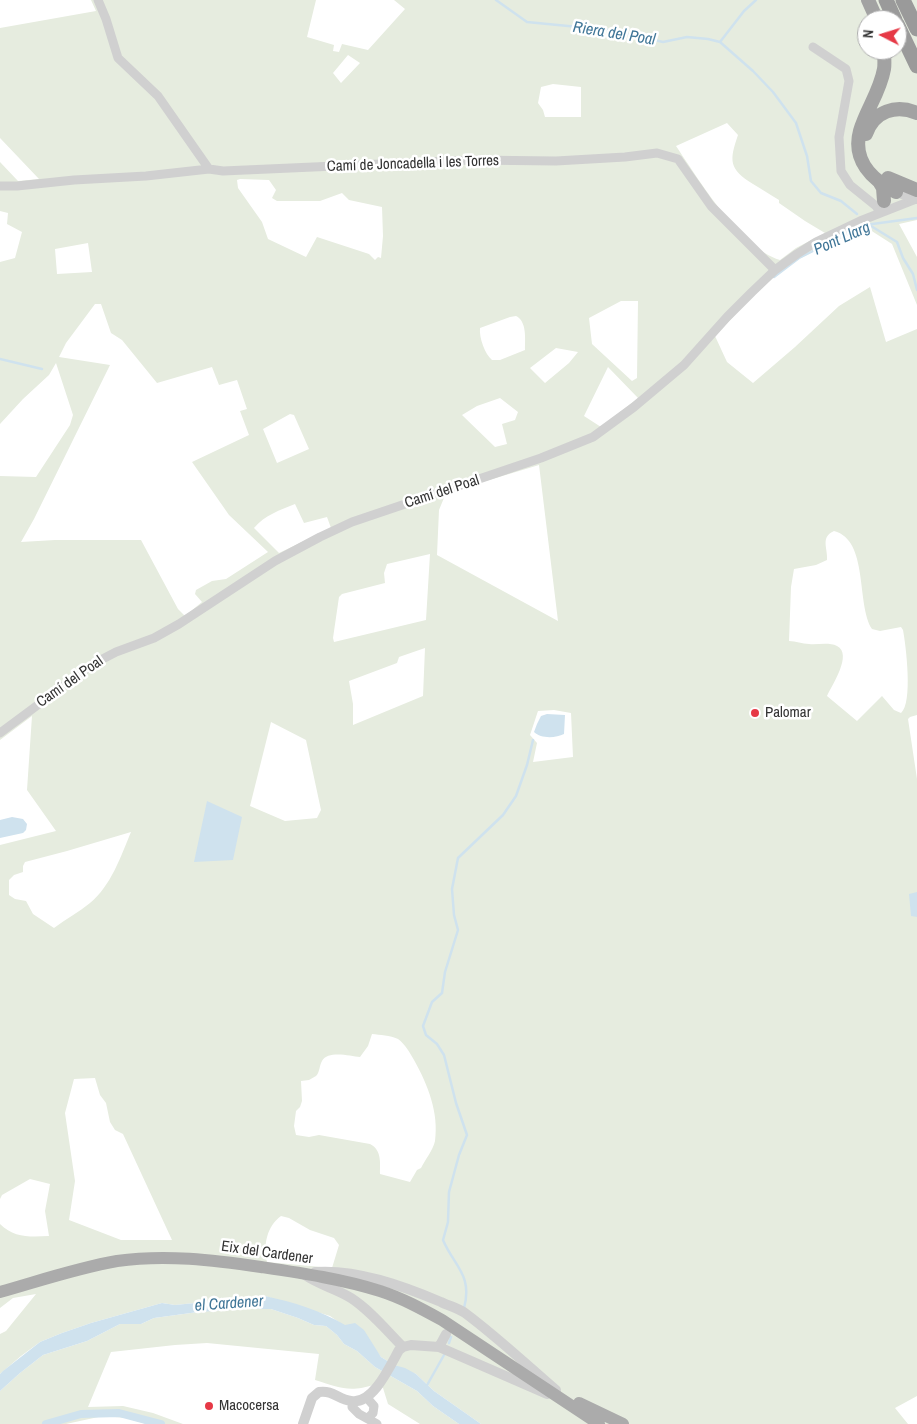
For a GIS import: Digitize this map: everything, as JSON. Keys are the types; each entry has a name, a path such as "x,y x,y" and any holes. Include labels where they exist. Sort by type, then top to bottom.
{"highway":[{"path":"903,0 917,29"},
{"path":"907,45 917,66"},
{"path":"882,208 883,188 863,166 858,147 860,130 879,87 884,60"},
{"path":"917,114 900,108 885,112 870,125 865,141 867,156 875,169 917,196"},
{"path":"880,183 896,192"}],"main road":[{"name":"Eix del Cardener","path":"0,1292 85,1268 142,1259 168,1258 221,1262 302,1274 380,1291 414,1304 442,1320 559,1395 599,1424"},
{"name":"Eix del Cardener","path":"559,1395 623,1424"}],"street":[{"path":"98,0 118,58 158,96 210,169"},
{"path":"813,47 846,69 849,81 839,137 841,171 850,185 876,206 882,208"},
{"name":"Camí de Joncadella i les Torres","path":"0,186 146,176 210,169 223,171 471,160 556,160 656,153 678,159 711,206 775,270"},
{"path":"896,192 917,196"},
{"name":"Camí del Poal","path":"882,208 891,194 896,192"},
{"name":"Camí del Poal","path":"0,733 93,664 116,652 154,638 179,624 275,561 320,537 352,522 541,458 593,437 634,407 684,366 727,317 775,270 816,242 882,208 917,196"},
{"path":"302,1274 328,1272 379,1280 420,1293 464,1312 559,1395"},
{"path":"302,1274 317,1283 350,1297 371,1313 401,1349"},
{"path":"453,1320 459,1310"},
{"path":"439,1346 446,1334"},
{"path":"303,1424 312,1398 319,1392 330,1392 353,1402 367,1398 376,1388 401,1349 421,1344 439,1346 559,1395"},
{"path":"367,1398 374,1406 373,1413 368,1418"},
{"path":"353,1402 352,1407 359,1414 377,1424"}],"shaded area":[{"path":"91,0 316,0 307,37 334,45 333,51 339,52 342,44 368,50 405,9 394,0 917,0 917,220 899,224 917,257 917,305 892,244 867,228 830,243 799,259 764,284 715,336 727,362 753,383 839,306 870,287 886,342 917,329 917,715 908,719 917,779 917,1396 895,1408 908,1424 481,1424 434,1391 416,1374 394,1365 381,1357 372,1345 330,1316 265,1296 175,1305 162,1303 91,1323 40,1342 0,1374 0,1334 6,1331 36,1294 13,1298 0,1308 0,1224 5,1229 17,1234 49,1236 45,1211 50,1184 30,1179 2,1195 0,1199 0,845 56,831 27,790 32,716 0,740 0,476 36,477 70,425 73,415 56,363 49,375 0,424 0,262 15,258 22,232 7,224 8,213 0,211 0,162 18,181 39,179 0,138 0,28 96,11","holes":["348,55 360,63 341,83 333,73","553,84 581,87 581,117 545,117 538,103 541,87","727,123 738,135 732,158 735,169 739,174 825,233 796,248 780,260 765,253 736,228 708,194 676,146","237,180 269,180 276,190 272,198 277,201 320,201 342,193 349,200 382,207 383,236 381,258 378,257 375,260 369,254 317,237 306,257 268,239 262,222 238,188","88,243 92,272 57,274 55,249","621,301 638,301 637,378 632,381 592,344 589,318","95,304 101,304 111,333 122,340 157,383 212,367 219,385 237,380 247,409 240,411 249,435 192,462 229,515 268,552 226,579 212,581 196,590 195,594 202,602 185,616 178,609 141,540 21,542 110,365 59,357 66,343","516,316 520,318 524,326 525,350 500,360 492,360 485,350 480,328","556,348 578,352 569,363 545,383 530,368","608,367 638,398 601,427 584,416","500,398 518,412 515,420 502,424 507,444 495,447 462,415 477,406","290,414 294,415 309,449 277,463 263,429","539,465 558,621 437,555 439,510 446,493","295,504 304,523 327,517 331,528 279,553 254,528 273,513","834,531 845,537 852,547 857,559 867,618 872,629 880,631 901,627 903,630 908,687 905,707 901,713 894,710 882,696 857,721 827,696 840,670 843,656 841,650 837,646 830,644 806,644 789,641 791,587 794,569 816,565 827,560 827,536","430,554 426,620 334,642 339,597 342,594 385,583 384,573 387,564","425,648 423,696 353,725 353,704 349,681 397,663 399,657","554,710 571,713 573,757 533,762 537,743 530,735 538,711","271,722 306,740 321,810 317,818 285,821 250,806","131,832 115,870 104,888 90,903 54,928 33,914 26,901 15,899 9,895 9,880 14,875 23,872 25,862","372,1034 398,1039 407,1049 424,1079 434,1110 435,1141 421,1168 417,1170 410,1182 380,1174 378,1153 370,1144 319,1135 309,1137 296,1135 294,1126 296,1111 302,1101 301,1081 309,1080 316,1076 322,1061 329,1056 340,1054 360,1057 368,1046","95,1078 100,1095 106,1103 110,1122 115,1130 123,1134 172,1240 121,1240 69,1220 75,1181 65,1113 74,1079","281,1216 289,1218 310,1230 334,1238 339,1245 332,1268 267,1262 266,1243 269,1230"]},
{"path":"247,1308 271,1309 314,1325 326,1326 344,1344 357,1351 375,1367 417,1391 433,1406 459,1424 420,1424 388,1404 383,1388 376,1384 352,1389 315,1380 319,1354 207,1343 111,1352 88,1407 123,1406 153,1413 183,1424 146,1424 127,1418 103,1416 66,1424 0,1424 0,1391 43,1355 87,1341 120,1324 141,1324 154,1318"}],"water":[{"path":"547,714 565,715 564,734 549,737 541,736 534,732 541,716"},
{"path":"207,801 242,817 233,860 194,862"},
{"path":"12,817 23,819 27,824 26,830 23,833 0,838 0,820"},
{"path":"917,892 917,917 911,916 909,894"},
{"name":"el Cardener","path":"265,1296 327,1315 345,1325 355,1323 364,1330 381,1357 394,1365 416,1374 434,1391 481,1424 459,1424 433,1406 417,1391 375,1367 357,1351 344,1344 326,1326 314,1325 271,1309 198,1312 154,1318 141,1324 120,1324 87,1341 43,1355 0,1391 0,1374 3,1371 40,1342 62,1333 162,1303 175,1305"}],"waterway":[{"name":"Riera del Poal","path":"496,0 527,22 609,30 663,42 687,37 720,42 753,71 773,92 796,123 807,156 811,181 821,193 841,201 857,214"},
{"path":"720,42 744,11 756,0"},
{"name":"Pont Llarg","path":"774,277 799,258 865,225 917,218"},
{"name":"Riera del Poal","path":"871,226 897,242 903,258 913,274 917,290"},
{"path":"0,359 42,369"},
{"path":"464,1308 466,1297 464,1279 443,1240 448,1222 449,1192 459,1155 467,1135 456,1103 444,1055 437,1044 426,1035 423,1026 432,1002 442,993 445,972 458,930 454,915 452,889 458,858 503,815 516,796 527,765 533,740"},
{"path":"449,1343 451,1337"},
{"path":"426,1387 444,1355"},
{"path":"46,1424 81,1414 119,1413 161,1424"}],"place":[{"name":"Palomar","path":"755,713"},
{"name":"Macocersa","path":"209,1406"}]}
